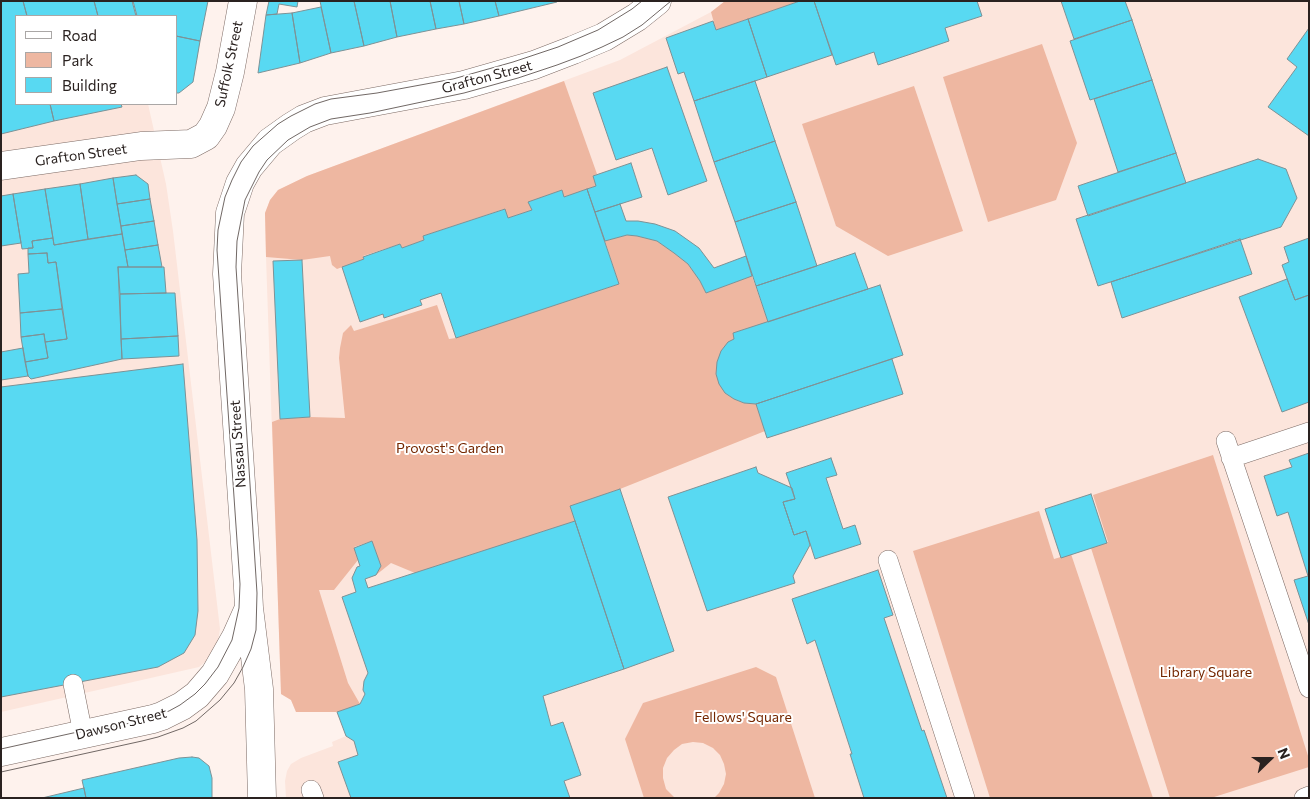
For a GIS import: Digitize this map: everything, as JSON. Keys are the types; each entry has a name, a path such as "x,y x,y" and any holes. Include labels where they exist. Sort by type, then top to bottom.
{"main road":[{"name":"Suffolk Street","path":"213,126 221,108 230,72 242,1"},
{"name":"Grafton Street","path":"304,120 325,111 464,86 534,65 604,37 637,17 657,1"},
{"name":"Nassau Street","path":"262,798 259,689 249,608 227,274 230,213 240,183 249,167 270,142 304,120"},
{"name":"Grafton Street","path":"1,166 141,146 191,144 206,136 213,126"},
{"name":"Dawson Street","path":"1,752 139,722 162,716 182,706 206,686 222,664 249,608"}],"lane":[{"path":"1309,432 1229,450 1309,688"},
{"path":"888,560 965,798"},
{"path":"73,684 83,734"},
{"path":"1304,798 1309,796"}],"shaded area":[{"path":"1,1 208,1 193,82 179,93 178,15 15,15 15,105 148,105 166,184 173,231 220,629 216,653 199,667 1,712"},
{"path":"727,1 1309,1 1309,798 286,798 285,781 291,764 301,758 333,746 332,742 346,736 337,712 296,712 291,700 281,694 265,213 270,200 278,190 307,176 620,60 711,12"}],"green space":[{"path":"725,1 800,1 716,30 711,12"},
{"path":"1042,44 1077,143 1056,200 988,222 943,77"},
{"path":"564,81 597,174 593,176 596,186 564,197 562,190 529,202 532,210 508,218 504,209 423,236 424,240 402,248 400,244 363,256 364,259 337,269 332,265 330,256 302,260 266,257 265,213 270,200 278,190 307,176"},
{"path":"914,86 963,231 888,256 836,226 802,124"},
{"name":"Provost's Garden","path":"627,235 657,241 674,253 688,264 706,293 752,276 768,322 733,333 734,339 721,351 716,374 725,393 744,403 756,404 765,431 620,489 571,506 575,521 415,573 391,563 376,575 381,566 372,541 354,547 358,560 334,590 319,590 348,683 360,704 337,712 296,712 291,700 281,694 272,422 280,419 310,417 345,418 339,358 343,333 351,325 354,331 437,305 449,339 456,338 619,284 605,241"},
{"name":"Library Square","path":"1213,455 1309,759 1309,767 1211,798 1170,798 1091,548 1108,542 1093,495"},
{"path":"1039,511 1054,559 1071,554 1153,798 990,798 913,551"},
{"name":"Fellows' Square","path":"756,667 776,677 815,798 714,798 724,784 726,774 724,764 720,755 713,748 703,743 693,742 682,744 674,750 667,758 663,768 666,789 675,798 644,798 625,739 643,703"}],"building":[{"path":"1,1 23,1 27,15 15,15 15,105 50,105 54,121 1,134"},
{"path":"23,1 94,1 98,15 27,15"},
{"path":"94,1 132,1 136,15 98,15"},
{"path":"133,1 208,1 200,41 178,36 178,15 137,15"},
{"path":"269,1 298,1 297,7 279,4 277,14 266,15"},
{"path":"320,1 354,1 364,46 331,53"},
{"path":"354,1 390,1 397,37 364,46"},
{"path":"390,1 430,1 436,29 397,37"},
{"path":"430,1 459,1 464,24 436,29"},
{"path":"459,1 495,1 499,16 464,24"},
{"path":"495,1 557,1 557,2 499,16"},
{"path":"800,1 814,1 832,55 767,77 748,19"},
{"path":"814,1 977,1 982,16 945,28 949,41 914,53 878,65 874,52 836,65"},
{"path":"1061,1 1125,1 1132,20 1074,39"},
{"path":"321,7 331,53 300,63 292,13"},
{"path":"292,13 300,63 258,73 266,15"},
{"path":"748,19 767,77 694,101 684,72 678,74 666,38 713,21 716,30"},
{"path":"1132,20 1152,80 1090,100 1070,41"},
{"path":"1309,28 1309,136 1268,107 1297,67 1287,59"},
{"path":"178,36 200,41 193,82 179,93"},
{"path":"667,67 707,181 668,195 652,148 616,160 593,93"},
{"path":"1152,80 1176,153 1118,172 1094,99"},
{"path":"755,81 775,141 714,162 694,101"},
{"path":"50,105 121,105 122,107 54,121"},
{"path":"775,141 796,202 735,222 714,162"},
{"path":"1176,153 1186,183 1088,216 1078,186"},
{"path":"1258,159 1286,169 1297,198 1281,227 1098,286 1076,219"},
{"path":"631,163 642,197 595,212 587,189 596,186 593,176"},
{"path":"136,175 148,184 150,199 117,204 113,178"},
{"path":"113,178 122,234 88,239 80,184"},
{"path":"80,184 88,239 54,245 45,189"},
{"path":"45,189 53,238 32,241 33,248 22,249 13,194"},
{"path":"587,189 619,284 456,338 441,293 420,300 422,305 384,318 383,314 360,322 342,267 364,259 363,257 400,244 402,248 424,240 423,236 505,209 508,218 532,210 528,202 562,190 564,197"},
{"path":"13,194 21,243 1,246 1,196"},
{"path":"150,199 154,221 121,226 117,204"},
{"path":"796,202 817,266 756,286 735,222"},
{"path":"620,204 626,221 655,224 675,231 699,248 714,268 746,256 752,276 706,293 688,264 657,241 627,235 605,241 595,212"},
{"path":"154,221 158,245 125,250 121,226"},
{"path":"122,234 128,267 118,267 122,359 31,379 28,376 25,362 48,358 45,342 67,339 56,262 48,263 47,253 28,254 28,248 33,248 32,241 53,238 54,245"},
{"path":"1309,238 1309,295 1295,300 1282,265 1289,262 1284,247"},
{"path":"1240,239 1252,274 1122,318 1111,282"},
{"path":"158,245 162,267 128,267 125,250"},
{"path":"47,253 48,263 56,262 62,309 20,313 18,274 29,273 28,254"},
{"path":"855,253 868,289 768,322 756,286"},
{"path":"302,260 310,417 280,419 273,261"},
{"path":"118,267 164,267 166,293 120,294"},
{"path":"1287,279 1295,300 1309,295 1309,402 1282,412 1239,297"},
{"path":"880,285 903,355 756,404 744,403 734,399 725,393 719,384 716,374 717,362 721,351 728,342 734,339 733,333"},
{"path":"175,293 178,336 121,339 120,294"},
{"path":"62,309 67,339 45,342 44,334 21,337 20,313"},
{"path":"44,334 48,358 25,362 21,337"},
{"path":"178,336 179,356 122,359 121,339"},
{"path":"23,348 28,376 1,380 1,352"},
{"path":"892,359 903,394 767,438 756,404"},
{"path":"183,364 197,540 198,611 195,635 184,653 158,667 1,697 1,387"},
{"path":"1309,453 1309,625 1294,580 1308,576 1288,512 1277,516 1264,476 1292,467 1289,460"},
{"path":"831,458 837,475 826,478 843,529 855,525 861,544 815,559 806,531 794,535 783,502 795,499 786,473"},
{"path":"756,467 758,473 792,488 795,499 783,502 794,535 806,531 810,545 793,576 795,583 707,611 668,497"},
{"path":"620,489 674,651 624,669 570,506"},
{"path":"1091,494 1107,543 1061,558 1045,509"},
{"path":"575,521 624,669 543,696 551,726 563,722 581,775 564,781 570,798 351,798 338,762 358,755 354,741 346,736 337,712 360,704 365,694 363,690 364,681 368,673 342,597 356,592 352,578 357,567 360,566 354,548 372,541 381,566 376,575 365,579 368,588"},
{"path":"878,570 893,615 884,618 947,798 864,798 850,754 852,754 815,640 807,644 792,599"},
{"path":"179,758 199,758 209,766 212,778 212,798 86,798 82,780"},
{"path":"84,788 86,798 42,798"}],"tram line":[{"path":"1,749 73,733 126,724 169,711 195,694 205,684 218,667 232,640 239,608 240,584 217,250 218,230 225,197 241,162 253,146 278,124 315,104 331,99 377,93 453,79 513,62 558,47 598,30 642,1"},
{"path":"1,772 142,741 183,728 196,721 220,700 234,683 251,649 256,630 257,593 236,267 237,241 245,200 267,160 288,140 310,127 331,119 370,113 464,93 518,78 581,56 623,37 642,25 671,1"}]}
